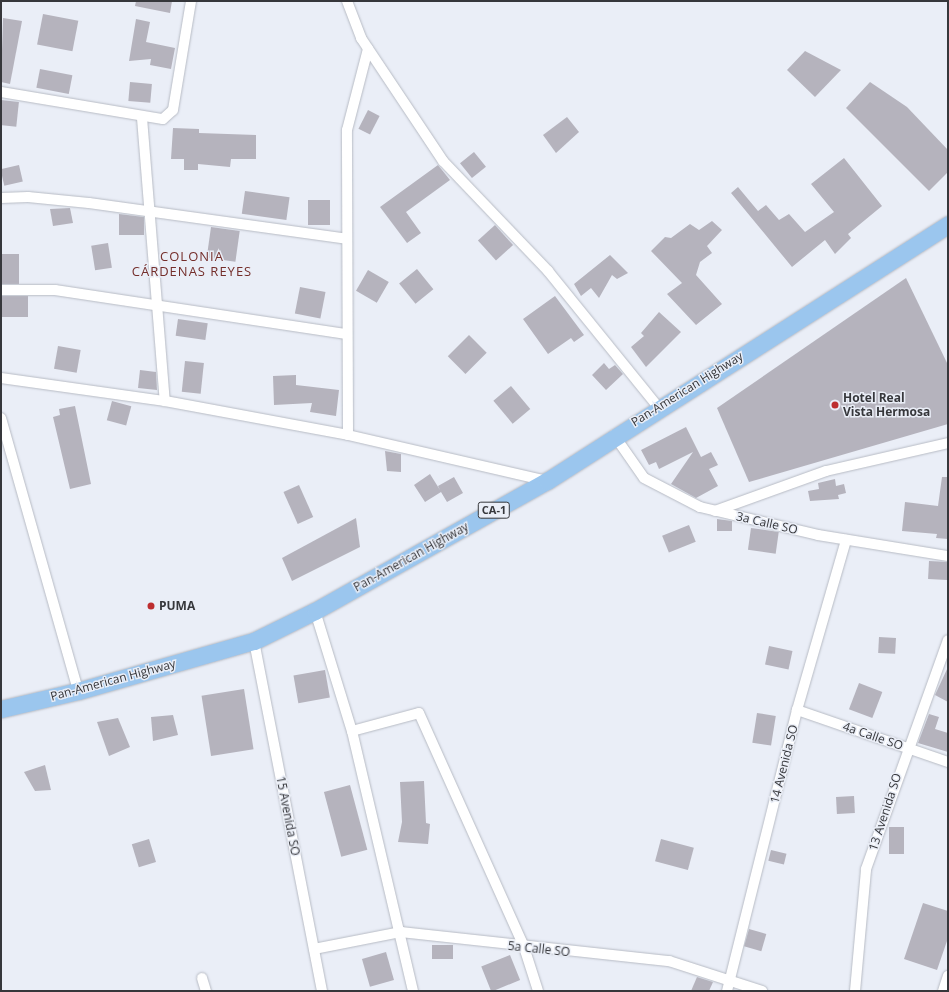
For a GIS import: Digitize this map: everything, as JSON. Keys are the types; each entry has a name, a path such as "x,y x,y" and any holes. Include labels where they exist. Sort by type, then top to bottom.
{"highway":[{"name":"Pan-American Highway","path":"1,709 78,691 254,641 315,611 547,481 658,407 948,226"}],"street":[{"path":"1,92 142,118 163,119 173,110 191,1"},
{"path":"347,1 368,49 444,161 548,271 658,407"},
{"path":"348,435 347,130 368,49"},
{"path":"142,118 152,211 165,401"},
{"path":"1,198 28,197 152,211 347,239"},
{"path":"1,290 55,290 158,304 347,334"},
{"path":"1,378 165,401 348,435 547,481"},
{"path":"1,418 78,691"},
{"name":"3a Calle SO","path":"614,435 644,478 700,507 846,540 948,556"},
{"path":"715,511 826,471 948,443"},
{"name":"14 Avenida SO","path":"728,987 797,710 846,540"},
{"path":"315,611 352,731 402,932 413,991"},
{"name":"13 Avenida SO","path":"855,991 866,869 906,748 948,640"},
{"name":"15 Avenida SO","path":"254,641 322,991"},
{"name":"4a Calle SO","path":"797,710 948,762"},
{"path":"352,731 419,713 524,947 538,991"},
{"name":"5a Calle SO","path":"314,949 402,932 524,947 669,961 728,987 762,991"},
{"path":"943,991 948,976"},
{"path":"202,978 206,991"}],"building":[{"path":"136,1 172,1 170,13 135,6"},
{"path":"43,14 78,21 72,51 37,44"},
{"path":"3,18 22,21 10,84 1,82"},
{"path":"136,19 150,22 146,42 175,48 171,69 150,65 151,59 129,61"},
{"path":"805,51 841,70 815,97 787,70"},
{"path":"40,69 72,75 69,94 36,88"},
{"path":"130,82 152,84 150,103 128,101"},
{"path":"870,82 907,107 948,150 948,172 929,191 846,108"},
{"path":"1,100 19,102 16,127 1,125"},
{"path":"368,110 380,116 370,135 358,129"},
{"path":"567,117 579,132 556,153 543,135"},
{"path":"173,128 199,129 199,133 256,135 256,159 231,159 230,167 198,164 198,170 184,170 184,159 171,159"},
{"path":"474,152 486,167 472,178 460,163"},
{"path":"844,158 882,206 848,234 851,238 835,254 825,240 792,267 731,193 738,187 758,211 766,205 779,220 789,214 805,232 834,212 811,184"},
{"path":"19,165 23,182 4,186 1,169"},
{"path":"438,165 450,180 406,212 421,233 407,243 380,207"},
{"path":"245,191 290,197 286,220 242,214"},
{"path":"308,200 330,200 330,225 308,225"},
{"path":"70,208 73,223 53,226 50,209"},
{"path":"119,214 144,217 144,235 119,235"},
{"path":"712,221 722,230 707,246 712,253 700,262 696,275 722,304 696,325 667,294 682,283 651,251 665,237 671,238 690,224 699,230"},
{"path":"495,225 513,245 496,260 478,240"},
{"path":"211,227 240,231 235,262 207,258"},
{"path":"108,243 112,268 95,270 91,246"},
{"path":"1,254 19,254 19,284 1,284"},
{"path":"610,255 628,273 617,279 612,275 599,298 591,288 581,296 574,284"},
{"path":"417,269 433,289 415,304 399,283"},
{"path":"368,270 389,282 377,303 356,291"},
{"path":"906,278 948,365 948,424 749,482 717,408"},
{"path":"300,287 326,292 320,318 295,314"},
{"path":"1,296 28,296 28,317 1,317"},
{"path":"555,296 584,335 574,342 571,338 548,354 523,319"},
{"path":"659,312 681,332 646,367 631,347 644,336 641,333"},
{"path":"178,319 208,323 205,340 176,336"},
{"path":"469,335 487,353 465,374 448,356"},
{"path":"58,346 81,350 77,373 54,369"},
{"path":"185,361 204,363 201,394 182,392"},
{"path":"604,363 609,369 615,365 623,374 606,390 592,375"},
{"path":"140,370 156,372 157,390 138,388"},
{"path":"296,375 296,385 339,390 336,416 310,412 312,403 274,405 273,376"},
{"path":"511,386 530,409 513,424 493,401"},
{"path":"112,401 131,406 126,425 107,420"},
{"path":"75,406 91,484 70,489 53,417 60,415 59,409"},
{"path":"686,427 701,457 711,452 718,465 709,469 718,486 696,498 671,484 693,452 659,469 656,462 649,465 641,450"},
{"path":"385,451 401,454 401,472 387,471"},
{"path":"430,474 440,490 438,486 454,477 463,493 447,502 441,492 425,502 414,485"},
{"path":"942,477 948,477 948,539 936,538 937,534 902,531 905,502 938,506"},
{"path":"835,479 836,486 844,484 846,493 838,495 839,499 810,501 808,491 819,489 818,483"},
{"path":"299,485 313,517 298,524 283,492"},
{"path":"356,518 360,547 292,581 282,558"},
{"path":"717,519 732,521 732,531 717,531"},
{"path":"689,525 696,542 669,553 662,536"},
{"path":"751,528 779,532 776,554 748,550"},
{"path":"929,561 948,562 947,580 928,579"},
{"path":"879,637 896,638 895,654 878,653"},
{"path":"769,646 792,651 789,670 765,665"},
{"path":"948,667 948,702 935,695"},
{"path":"325,670 330,698 298,703 293,676"},
{"path":"859,683 882,692 872,718 849,709"},
{"path":"244,689 254,749 211,756 202,696"},
{"path":"757,713 776,716 771,746 752,743"},
{"path":"929,714 939,717 935,729 948,733 948,752 918,743"},
{"path":"173,715 178,735 153,741 151,717"},
{"path":"118,718 130,747 109,756 97,722"},
{"path":"45,765 51,790 35,791 24,772"},
{"path":"424,781 426,823 430,824 428,844 398,842 402,822 400,782"},
{"path":"350,785 367,850 341,857 324,792"},
{"path":"854,796 855,813 837,814 836,797"},
{"path":"889,827 904,827 904,854 889,854"},
{"path":"149,839 156,862 139,867 132,844"},
{"path":"661,839 694,848 688,870 655,861"},
{"path":"771,850 787,854 784,865 768,861"},
{"path":"923,903 948,911 948,938 937,970 904,959"},
{"path":"749,929 766,934 761,951 744,946"},
{"path":"432,945 453,945 453,959 432,959"},
{"path":"386,952 394,980 370,987 362,959"},
{"path":"510,955 520,980 491,991 481,967"},
{"path":"697,977 713,982 709,991 691,991"}],"place":[{"name":"Hotel Real Vista Hermosa","path":"835,405"},
{"name":"PUMA","path":"151,606"}],"district":[{"name":"COLONIA CÁRDENAS REYES","path":"192,264"}]}
